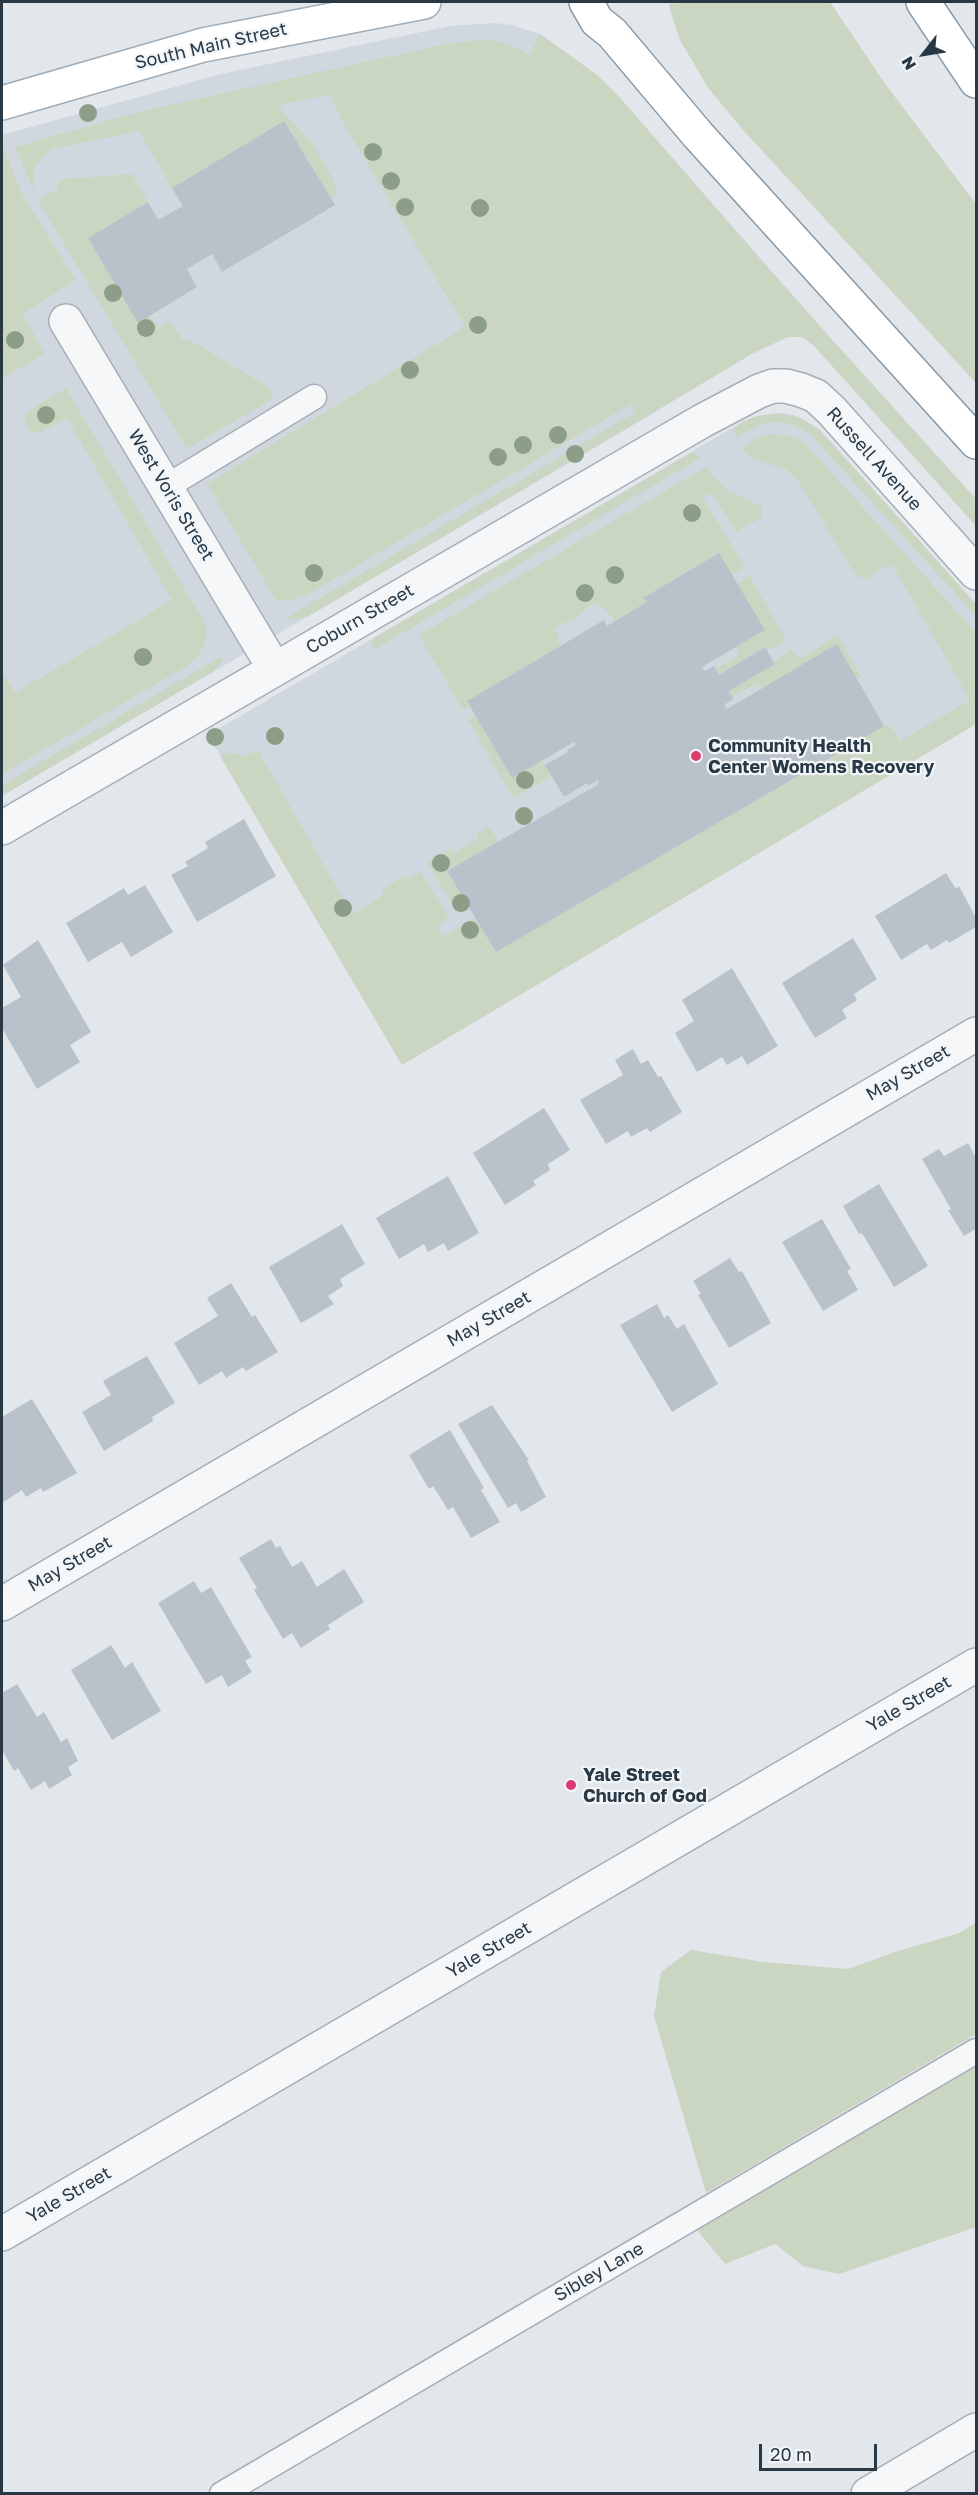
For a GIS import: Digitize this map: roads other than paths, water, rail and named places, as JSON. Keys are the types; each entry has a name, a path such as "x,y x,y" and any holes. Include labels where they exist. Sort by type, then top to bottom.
{"main road":[{"name":"South Main Street","path":"2,103 203,45 424,2"},
{"path":"586,2 597,21 612,33 698,135 976,442"},
{"path":"923,2 976,81"}],"street":[{"name":"West Voris Street","path":"66,321 274,668"},
{"name":"Russell Avenue","path":"719,412 773,386 786,386 816,396 832,411 976,573"},
{"name":"Coburn Street","path":"2,828 274,668 719,412"},
{"name":"May Street","path":"2,1604 976,1034"},
{"name":"Yale Street","path":"2,2234 976,1665"},
{"path":"868,2493 976,2430"}],"lane":[{"path":"166,487 314,397"},
{"name":"Sibley Lane","path":"222,2493 976,2050"}],"place":[{"name":"Community Health Center Womens Recovery","path":"696,756"},
{"name":"Yale Street Church of God","path":"571,1785"}]}
